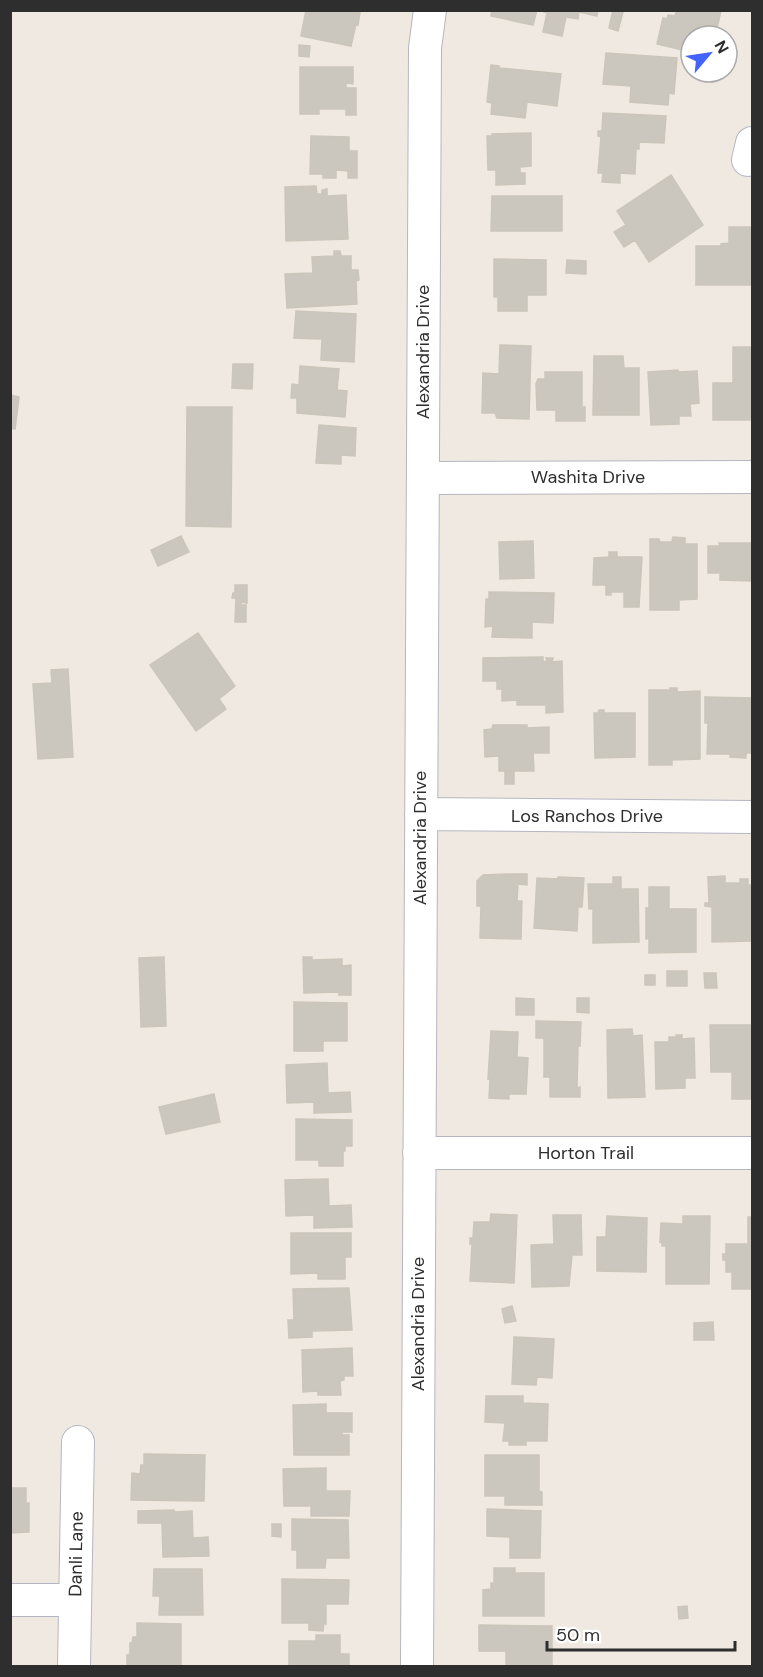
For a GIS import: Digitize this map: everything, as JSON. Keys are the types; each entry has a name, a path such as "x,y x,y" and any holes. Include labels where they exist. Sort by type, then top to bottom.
{"street":[{"name":"Alexandria Drive","path":"417,1666 425,48 430,10"},
{"name":"Washita Drive","path":"423,478 753,477"},
{"name":"Los Ranchos Drive","path":"421,814 753,817"},
{"name":"Horton Trail","path":"419,1153 753,1153"},
{"name":"Danli Lane","path":"74,1666 78,1442"},
{"path":"10,1600 75,1600"}],"building":[{"path":"306,10 353,10 353,12 360,13 351,46 301,36"},
{"path":"492,10 537,10 533,25 491,16"},
{"path":"545,10 598,10 597,16 579,12 578,19 566,17 562,36 543,32 547,13 544,12"},
{"path":"613,10 623,12 618,31 609,28"},
{"path":"679,10 721,10 718,24 679,24 679,49 657,44 663,18 667,19 668,15 675,16 676,12 678,13"},
{"path":"299,45 310,46 309,57 299,56"},
{"path":"606,53 677,58 674,94 669,93 668,105 630,102 631,86 603,84"},
{"path":"491,65 499,66 499,68 561,74 557,106 527,102 525,118 491,114 492,103 487,102"},
{"path":"300,67 353,67 353,84 346,83 346,88 356,88 356,115 346,115 346,109 319,109 319,114 300,114"},
{"path":"603,113 666,116 664,143 639,142 639,149 636,149 635,174 620,173 620,183 602,182 603,173 598,173 601,137 598,136 598,131 602,131"},
{"path":"531,133 531,166 520,167 520,173 525,173 525,184 496,185 496,170 488,170 487,136"},
{"path":"311,136 349,137 349,151 357,151 357,178 348,178 348,171 336,170 336,178 323,178 323,174 310,174"},
{"path":"671,175 703,225 649,262 635,240 624,247 614,232 626,225 617,211"},
{"path":"316,186 317,194 322,194 322,190 327,189 327,196 346,195 348,239 286,241 285,187"},
{"path":"492,196 562,196 562,231 491,231"},
{"path":"729,227 752,227 752,285 696,285 696,246 721,246 721,244 729,243"},
{"path":"334,251 340,251 341,256 351,256 351,270 358,270 357,304 287,308 285,274 313,273 312,257 334,256"},
{"path":"494,259 546,260 546,295 527,295 527,311 498,311 498,297 494,297"},
{"path":"567,260 586,261 586,274 566,273"},
{"path":"296,311 356,314 354,362 321,360 322,339 294,338"},
{"path":"500,345 531,346 529,419 497,418 495,413 482,413 483,373 499,374"},
{"path":"733,347 752,347 752,420 713,420 713,383 733,383"},
{"path":"594,356 623,356 624,368 639,368 639,415 593,415"},
{"path":"233,364 253,364 252,389 232,388"},
{"path":"300,366 339,369 337,390 347,391 345,417 297,413 297,398 291,398 292,384 299,385"},
{"path":"678,370 678,372 697,371 699,403 690,404 691,416 679,416 679,424 651,425 648,372"},
{"path":"545,372 582,372 582,407 585,407 585,421 556,421 556,410 537,410 536,384 538,379 545,379"},
{"path":"10,395 19,397 15,429 10,428"},
{"path":"187,407 232,407 231,527 186,526"},
{"path":"319,425 356,428 355,456 341,455 341,464 316,463"},
{"path":"181,536 189,552 158,566 151,550"},
{"path":"673,537 685,538 685,544 697,544 697,599 679,600 679,610 650,610 650,539 672,542"},
{"path":"533,541 534,578 500,579 499,542"},
{"path":"719,543 752,543 752,581 720,580 720,573 708,573 708,546 720,546"},
{"path":"609,552 617,552 617,557 642,557 639,607 624,607 624,592 611,592 611,595 606,595 606,585 593,585 594,558 609,557"},
{"path":"235,585 247,585 247,603 241,602 241,605 246,605 246,622 235,622 236,598 232,598"},
{"path":"489,592 554,593 553,623 532,622 532,638 492,637 493,626 485,627 486,599 489,599"},
{"path":"198,633 235,686 219,699 226,709 196,731 150,665"},
{"path":"543,657 543,662 547,661 546,658 553,658 552,662 562,661 563,712 546,713 546,705 517,705 517,700 502,701 502,689 497,689 497,681 483,681 483,658"},
{"path":"68,669 73,757 38,759 33,684 52,683 51,670"},
{"path":"670,688 677,688 677,692 700,691 700,759 672,760 672,765 649,765 649,690 670,690"},
{"path":"705,697 752,698 752,753 746,753 746,758 730,757 730,754 707,754 708,723 705,723"},
{"path":"599,710 604,710 604,713 635,713 635,757 595,758 594,713 598,713"},
{"path":"493,725 549,727 549,753 533,753 534,771 499,771 499,756 485,757 484,730 492,729"},
{"path":"505,772 514,772 514,784 505,784"},
{"path":"527,874 527,885 518,884 517,901 522,901 521,939 480,938 481,906 477,906 477,881 483,875"},
{"path":"725,876 725,883 740,883 740,879 748,879 748,885 752,885 752,941 712,942 712,907 705,906 705,903 709,903 708,877"},
{"path":"558,877 584,878 582,907 578,907 577,931 534,928 537,878 558,879"},
{"path":"613,877 621,877 621,889 638,889 639,942 593,943 593,909 589,909 588,884 613,884"},
{"path":"649,887 669,887 669,909 696,909 696,952 649,953 649,938 646,939 646,908 649,908"},
{"path":"164,957 166,1026 141,1027 139,958"},
{"path":"303,957 312,957 312,960 342,959 342,966 351,965 351,995 339,995 339,992 304,993"},
{"path":"667,971 687,971 687,986 667,986"},
{"path":"704,973 716,973 717,988 705,988"},
{"path":"645,975 655,975 655,985 645,985"},
{"path":"516,998 534,999 534,1015 516,1015"},
{"path":"577,998 589,998 589,1013 577,1012"},
{"path":"294,1002 347,1003 347,1041 323,1041 323,1051 294,1051"},
{"path":"536,1021 581,1022 577,1088 580,1087 580,1097 550,1097 550,1077 544,1077 544,1038 536,1038"},
{"path":"710,1025 752,1025 752,1099 732,1099 732,1072 711,1072"},
{"path":"632,1029 633,1036 642,1035 645,1097 608,1098 607,1030"},
{"path":"491,1031 518,1032 517,1057 528,1058 526,1094 509,1094 509,1099 489,1098"},
{"path":"676,1035 682,1035 682,1039 694,1038 695,1078 685,1078 685,1088 656,1089 655,1042 669,1042 669,1037 677,1037"},
{"path":"327,1063 328,1093 350,1092 351,1112 314,1113 314,1102 287,1103 286,1065"},
{"path":"214,1094 220,1122 166,1134 159,1107"},
{"path":"296,1119 352,1120 352,1146 345,1146 343,1166 319,1166 319,1160 296,1160"},
{"path":"328,1179 329,1206 351,1205 352,1227 314,1228 314,1215 286,1216 285,1180"},
{"path":"491,1214 517,1215 514,1283 470,1281 472,1244 470,1244 470,1238 473,1238 474,1222 490,1222"},
{"path":"553,1215 581,1215 582,1255 572,1255 569,1286 532,1287 531,1245 554,1244"},
{"path":"607,1216 647,1218 646,1272 597,1271 597,1237 606,1237"},
{"path":"683,1216 710,1216 709,1284 666,1284 666,1246 662,1246 662,1241 660,1242 661,1223 683,1224"},
{"path":"748,1217 752,1217 752,1289 732,1289 732,1272 726,1272 726,1260 723,1260 723,1254 726,1254 726,1244 748,1244"},
{"path":"291,1233 351,1233 351,1257 345,1257 345,1279 318,1279 318,1273 291,1274"},
{"path":"349,1288 352,1330 312,1331 312,1337 289,1338 288,1320 294,1320 293,1289"},
{"path":"512,1306 516,1321 505,1323 502,1309"},
{"path":"713,1322 714,1340 694,1340 694,1323"},
{"path":"514,1337 554,1339 552,1378 537,1377 536,1385 512,1384"},
{"path":"352,1348 353,1376 344,1376 344,1380 340,1381 341,1395 318,1395 318,1391 303,1392 302,1350"},
{"path":"486,1396 523,1396 523,1403 548,1404 547,1441 526,1441 526,1445 509,1445 509,1441 503,1441 505,1423 485,1422"},
{"path":"326,1404 326,1413 352,1413 352,1432 342,1432 342,1435 349,1435 349,1455 294,1455 293,1405"},
{"path":"144,1454 205,1455 204,1501 131,1500 132,1473 140,1474 141,1465 144,1465"},
{"path":"485,1455 539,1455 539,1491 542,1492 542,1505 505,1505 505,1496 485,1496"},
{"path":"326,1468 326,1491 350,1491 349,1516 311,1516 311,1506 284,1506 283,1469"},
{"path":"10,1488 26,1488 26,1503 29,1503 29,1532 10,1533"},
{"path":"487,1509 541,1511 540,1558 510,1558 510,1537 487,1536"},
{"path":"174,1510 174,1512 192,1511 193,1538 208,1537 209,1556 163,1557 162,1523 138,1523 138,1511"},
{"path":"292,1519 348,1520 349,1558 326,1558 325,1568 297,1568 297,1550 292,1550"},
{"path":"272,1524 281,1524 281,1537 272,1536"},
{"path":"494,1568 515,1568 515,1573 544,1573 544,1616 483,1616 483,1590 491,1589 491,1583 494,1583"},
{"path":"154,1569 202,1569 203,1615 159,1615 160,1596 153,1596"},
{"path":"282,1579 349,1580 348,1604 326,1604 326,1624 324,1623 323,1631 309,1630 309,1623 282,1623"},
{"path":"687,1606 688,1618 679,1619 678,1607"},
{"path":"137,1623 181,1624 181,1666 127,1666 130,1643 133,1637 137,1637"},
{"path":"479,1625 552,1626 552,1666 506,1666 506,1651 479,1651"},
{"path":"316,1635 340,1635 340,1654 349,1654 349,1666 289,1666 289,1641 316,1641"}]}
